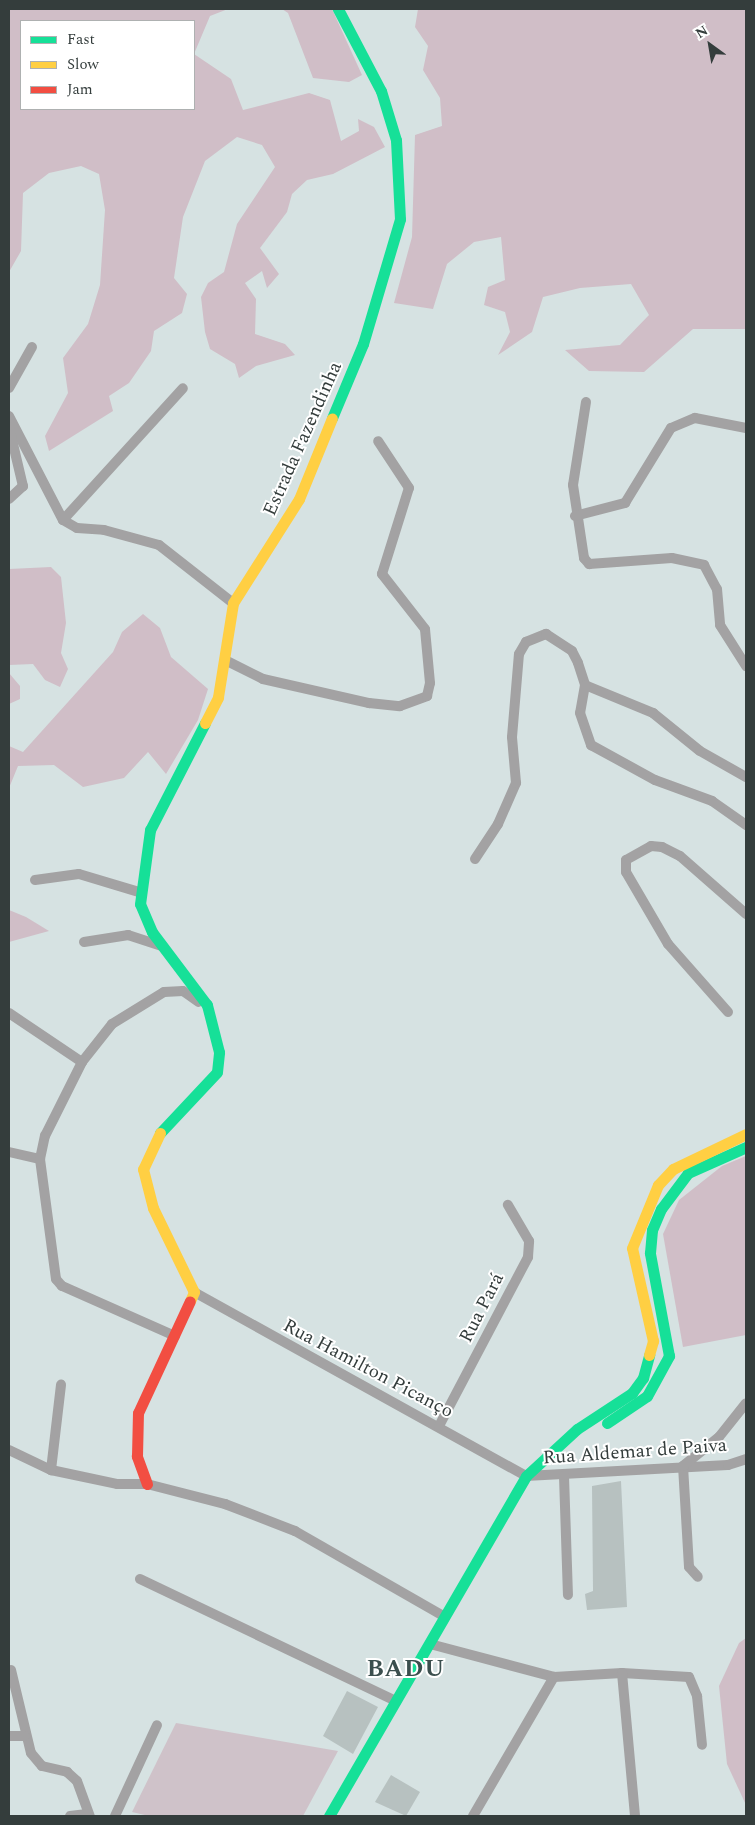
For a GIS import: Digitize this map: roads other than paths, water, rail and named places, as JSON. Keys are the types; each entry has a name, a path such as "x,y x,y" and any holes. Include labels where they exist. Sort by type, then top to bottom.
{"street":[{"name":"Estrada Fazendinha","path":"139,892 150,830 218,696 233,603 299,499 363,344 400,219 396,140 381,91 338,9"},
{"path":"9,388 32,346"},
{"path":"63,520 183,388"},
{"path":"586,402 577,441 575,516 579,546 589,564 672,558 704,565 717,588 720,625 746,666"},
{"path":"9,416 63,520 78,528 104,530 159,545 233,603"},
{"path":"575,516 625,503 671,428 695,418 746,428"},
{"path":"9,426 23,486 9,499"},
{"path":"225,660 263,679 369,703 400,706 427,696 430,683 425,630 382,574 409,488 378,441"},
{"path":"475,859 498,824 516,784 512,737 519,654 526,642 546,634 558,639 572,651 585,685 580,714 591,745 654,780 712,801 746,825"},
{"path":"585,685 653,713 700,751 746,777"},
{"path":"728,1012 668,944 626,872 626,860 651,846 662,847 680,856 746,914"},
{"path":"34,880 79,874 139,892 159,945 207,1005 218,1052 217,1072 157,1137 143,1168 153,1208 194,1292 176,1336 138,1413 136,1456 147,1484"},
{"path":"84,942 128,935 159,945"},
{"path":"176,1336 62,1286 56,1279 40,1159 45,1136 82,1062 112,1024 144,1001 164,992 184,991 200,1003 218,1052"},
{"path":"9,1014 82,1062"},
{"path":"329,1816 526,1476 564,1443 576,1429 632,1393 643,1378 653,1341 632,1248 658,1185 673,1169 746,1134"},
{"path":"564,1443 582,1438 630,1409 660,1379 670,1345 654,1277 652,1230 670,1190 688,1173 746,1148"},
{"path":"9,1152 40,1159"},
{"name":"Rua Pará","path":"439,1426 528,1257 530,1241 508,1205"},
{"name":"Rua Hamilton Picanço","path":"194,1292 295,1352 439,1426 526,1476"},
{"path":"51,1470 61,1385"},
{"path":"698,1577 689,1567 683,1466 719,1437 746,1403"},
{"path":"9,1450 51,1470 117,1484 147,1484 225,1504 295,1531 445,1617"},
{"name":"Rua Aldemar de Paiva","path":"526,1476 564,1476 683,1466 728,1465 746,1459"},
{"path":"564,1476 568,1595"},
{"path":"140,1579 396,1701"},
{"path":"430,1644 554,1677 622,1673 689,1678 697,1696 702,1745"},
{"path":"12,1670 25,1736 36,1761 67,1772 76,1781 89,1815 70,1816"},
{"path":"622,1673 635,1816"},
{"path":"472,1816 554,1677"},
{"path":"115,1816 157,1726"},
{"path":"9,1736 25,1736"}],"district":[{"name":"BADU","path":"406,1670"}]}
